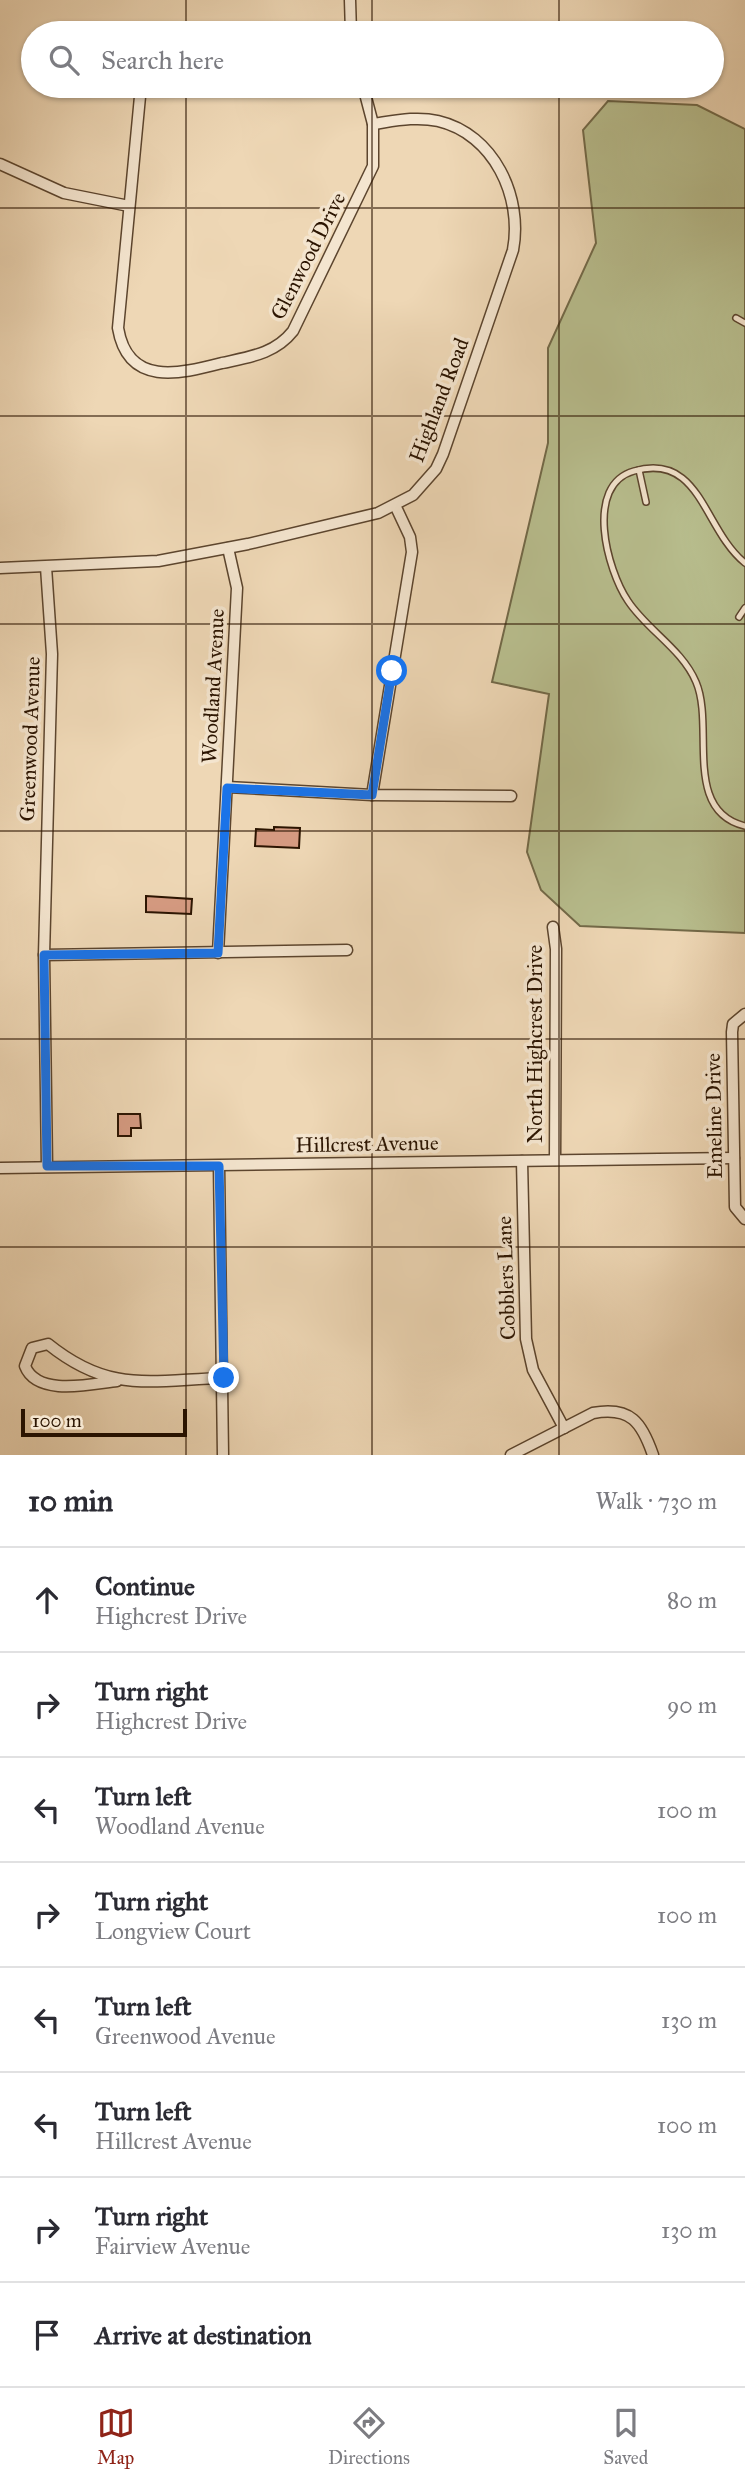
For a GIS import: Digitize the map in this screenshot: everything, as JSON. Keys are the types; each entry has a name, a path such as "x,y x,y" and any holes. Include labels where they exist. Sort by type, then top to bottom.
{"street":[{"path":"350,0 351,21"},
{"name":"Glenwood Drive","path":"140,98 118,316 120,337 128,354 145,369 164,375 271,350 293,331 370,175 374,148 373,124 366,98"},
{"name":"Highland Road","path":"0,568 158,561 228,548 378,513 395,505 426,482 443,454 513,250 517,218 514,201 499,168 465,133 425,119 373,124"},
{"path":"0,164 74,196 129,206"},
{"path":"372,795 412,552 410,537 395,505"},
{"name":"Woodland Avenue","path":"218,953 237,588 228,548"},
{"name":"Greenwood Avenue","path":"46,567 52,654 44,955 47,1166"},
{"path":"227,788 372,795 511,796"},
{"name":"North Highcrest Drive","path":"553,927 556,949 555,1160"},
{"path":"44,955 347,950"},
{"name":"Emeline Drive","path":"745,1014 737,1018 732,1028 735,1207 745,1219"},
{"name":"Hillcrest Avenue","path":"0,1168 734,1158"},
{"name":"Cobblers Lane","path":"522,1161 526,1339 533,1370 564,1428"},
{"path":"219,1166 223,1455"},
{"path":"117,1381 88,1372 48,1344 32,1348 25,1366 28,1375 37,1381 78,1386 117,1381 224,1378"},
{"path":"511,1455 593,1413 615,1412 626,1415 642,1427 653,1455"}],"lane":[{"path":"736,318 745,323"},
{"path":"745,563 733,553 699,496 679,473 654,466 625,474 606,496 602,523 618,581 629,602 677,653 696,682 710,797 717,812 733,823 745,826"},
{"path":"639,470 646,502"},
{"path":"740,617 745,608"}],"green space":[{"path":"608,101 697,105 745,129 745,933 580,926 541,890 527,852 549,694 492,682 548,443 548,348 596,243 583,130"}],"building":[{"path":"274,827 300,828 299,848 255,846 256,829 274,830"},
{"path":"146,896 192,899 191,914 146,912"},
{"path":"118,1114 140,1114 141,1128 131,1128 131,1136 118,1136"}],"route":[{"path":"224,1378 219,1166 47,1166 44,955 218,953 227,788 372,795 392,671"}]}
